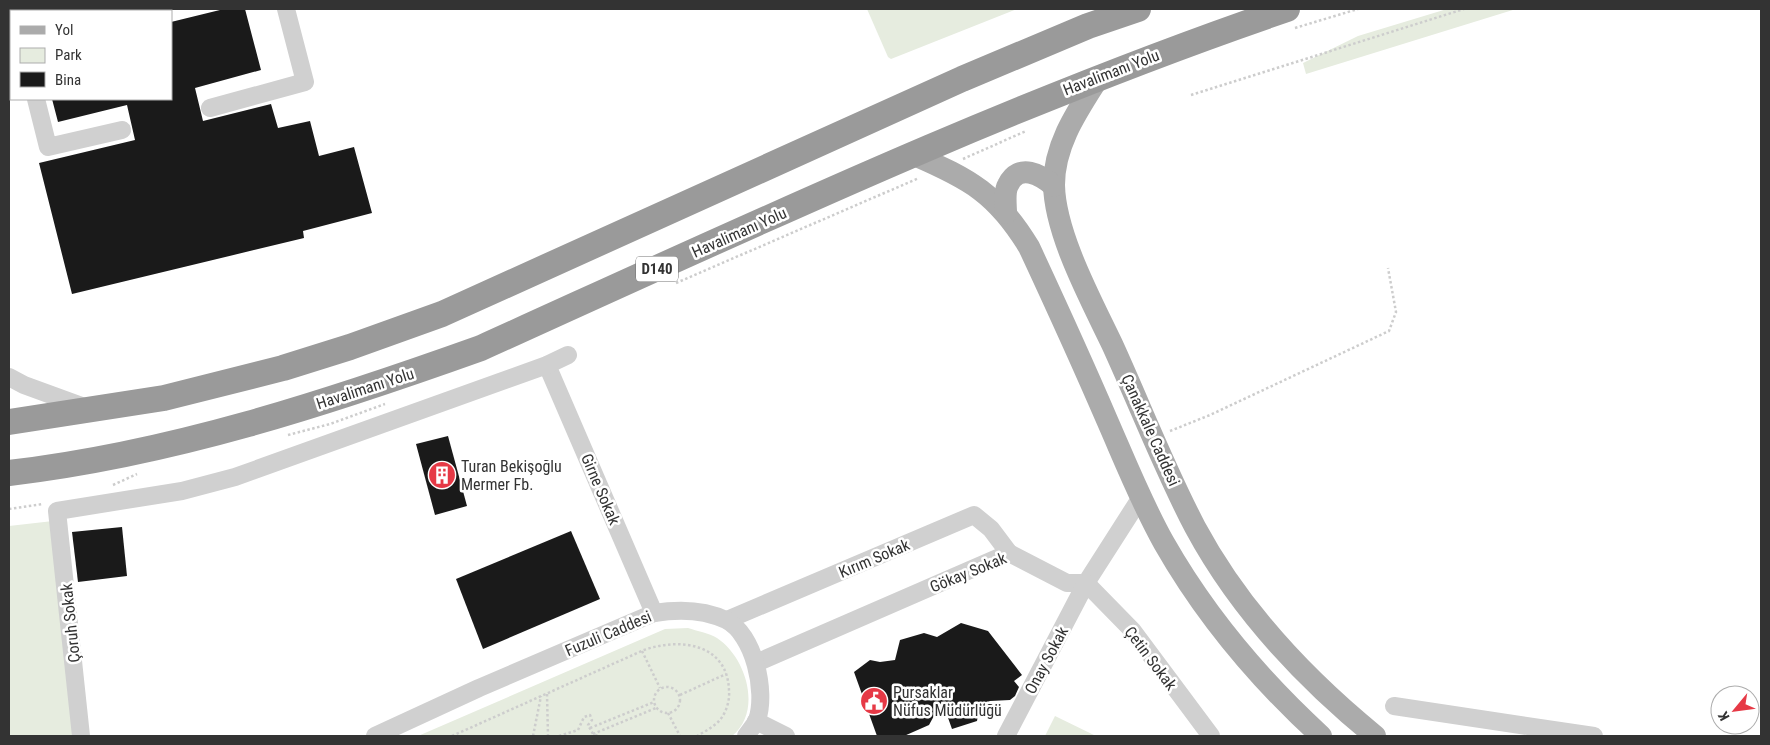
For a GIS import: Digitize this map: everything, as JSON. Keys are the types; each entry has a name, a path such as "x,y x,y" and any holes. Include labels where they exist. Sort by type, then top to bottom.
{"highway":[{"path":"9,422 164,398 283,368 350,347 442,314 962,80 1088,26 1138,9"},
{"name":"Havalimanı Yolu","path":"9,472 84,463 253,424 399,377 481,348 981,124 1185,43 1287,9"}],"main road":[{"name":"Çanakkale Caddesi","path":"1099,76 1063,138 1057,155 1054,186 1062,228 1075,262 1196,528 1237,593 1276,642 1326,694 1375,736"},
{"path":"914,155 964,178 994,200 1006,213 1029,247 1141,497 1180,569 1223,630 1267,682 1322,736"},
{"path":"1006,213 1007,186 1021,172 1030,172 1043,177 1054,186"}],"street":[{"path":"210,108 305,82 286,9"},
{"path":"36,100 48,147 122,130"},
{"path":"548,365 568,355"},
{"name":"Çoruh Sokak","path":"81,736 57,510 182,491 235,477 548,365"},
{"name":"Girne Sokak","path":"548,365 654,613"},
{"path":"9,377 24,385 95,410"},
{"path":"1086,583 1141,497"},
{"name":"Kırım Sokak","path":"727,620 974,515 991,529 1009,553"},
{"name":"Gökay Sokak","path":"756,663 1009,553 1067,583 1086,583"},
{"name":"Onay Sokak","path":"1006,736 1086,583"},
{"name":"Çetin Sokak","path":"1086,583 1132,630 1211,736"},
{"name":"Fuzuli Caddesi","path":"375,736 479,688 654,613 677,609 702,612 727,620"},
{"path":"727,620 754,653 756,663 760,698 756,721 746,736"},
{"path":"1394,706 1594,736"},
{"path":"756,721 786,736"}],"path":[{"path":"1191,94 1464,9"},
{"path":"1168,431 1210,415 1389,331 1396,312 1388,268"},
{"path":"452,736 642,651 673,642 694,646 715,656 726,674 730,694 725,710 718,723 697,736"},
{"path":"642,651 660,688"},
{"path":"679,695 726,674"},
{"path":"656,708 654,695 660,688 673,688 679,695 678,707 668,713"},
{"path":"547,694 548,736"},
{"path":"533,736 541,696"},
{"path":"590,728 654,702"},
{"path":"593,734 656,708 668,713 680,736"},
{"path":"559,736 578,730 584,717 590,715 592,720 588,725 593,734 598,736"},
{"path":"465,730 468,736"}],"green space":[{"path":"867,9 1017,9 891,59 888,57"},
{"path":"1447,9 1516,9 1306,74 1303,63 1358,36"},
{"path":"53,521 74,736 9,736 9,526"},
{"path":"688,628 717,638 736,658 743,671 749,699 747,713 741,725 732,736 418,736 665,629"},
{"path":"1055,716 1096,736 1045,736"}],"building":[{"path":"224,9 245,9 261,70 195,88 203,121 271,104 278,128 310,121 319,156 354,147 372,213 303,231 304,238 72,294 39,163 135,140 127,105 58,122 52,100 172,100 172,22"},
{"name":"Turan Bekişoğlu Mermer Fb.","path":"448,436 467,506 435,515 416,444"},
{"path":"122,527 127,576 78,582 72,532"},
{"path":"571,531 600,599 483,649 456,579"},
{"path":"961,623 988,631 1022,675 1014,681 1019,687 1015,696 1010,700 990,701 979,709 977,721 952,729 942,701 929,725 904,736 877,736 854,672 870,660 880,662 895,660 900,640 924,633 937,637"}],"place":[{"name":"Turan Bekişoğlu Mermer Fb.","path":"442,475"},
{"name":"Pursaklar Nüfus Müdürlüğü","path":"874,701"}]}
